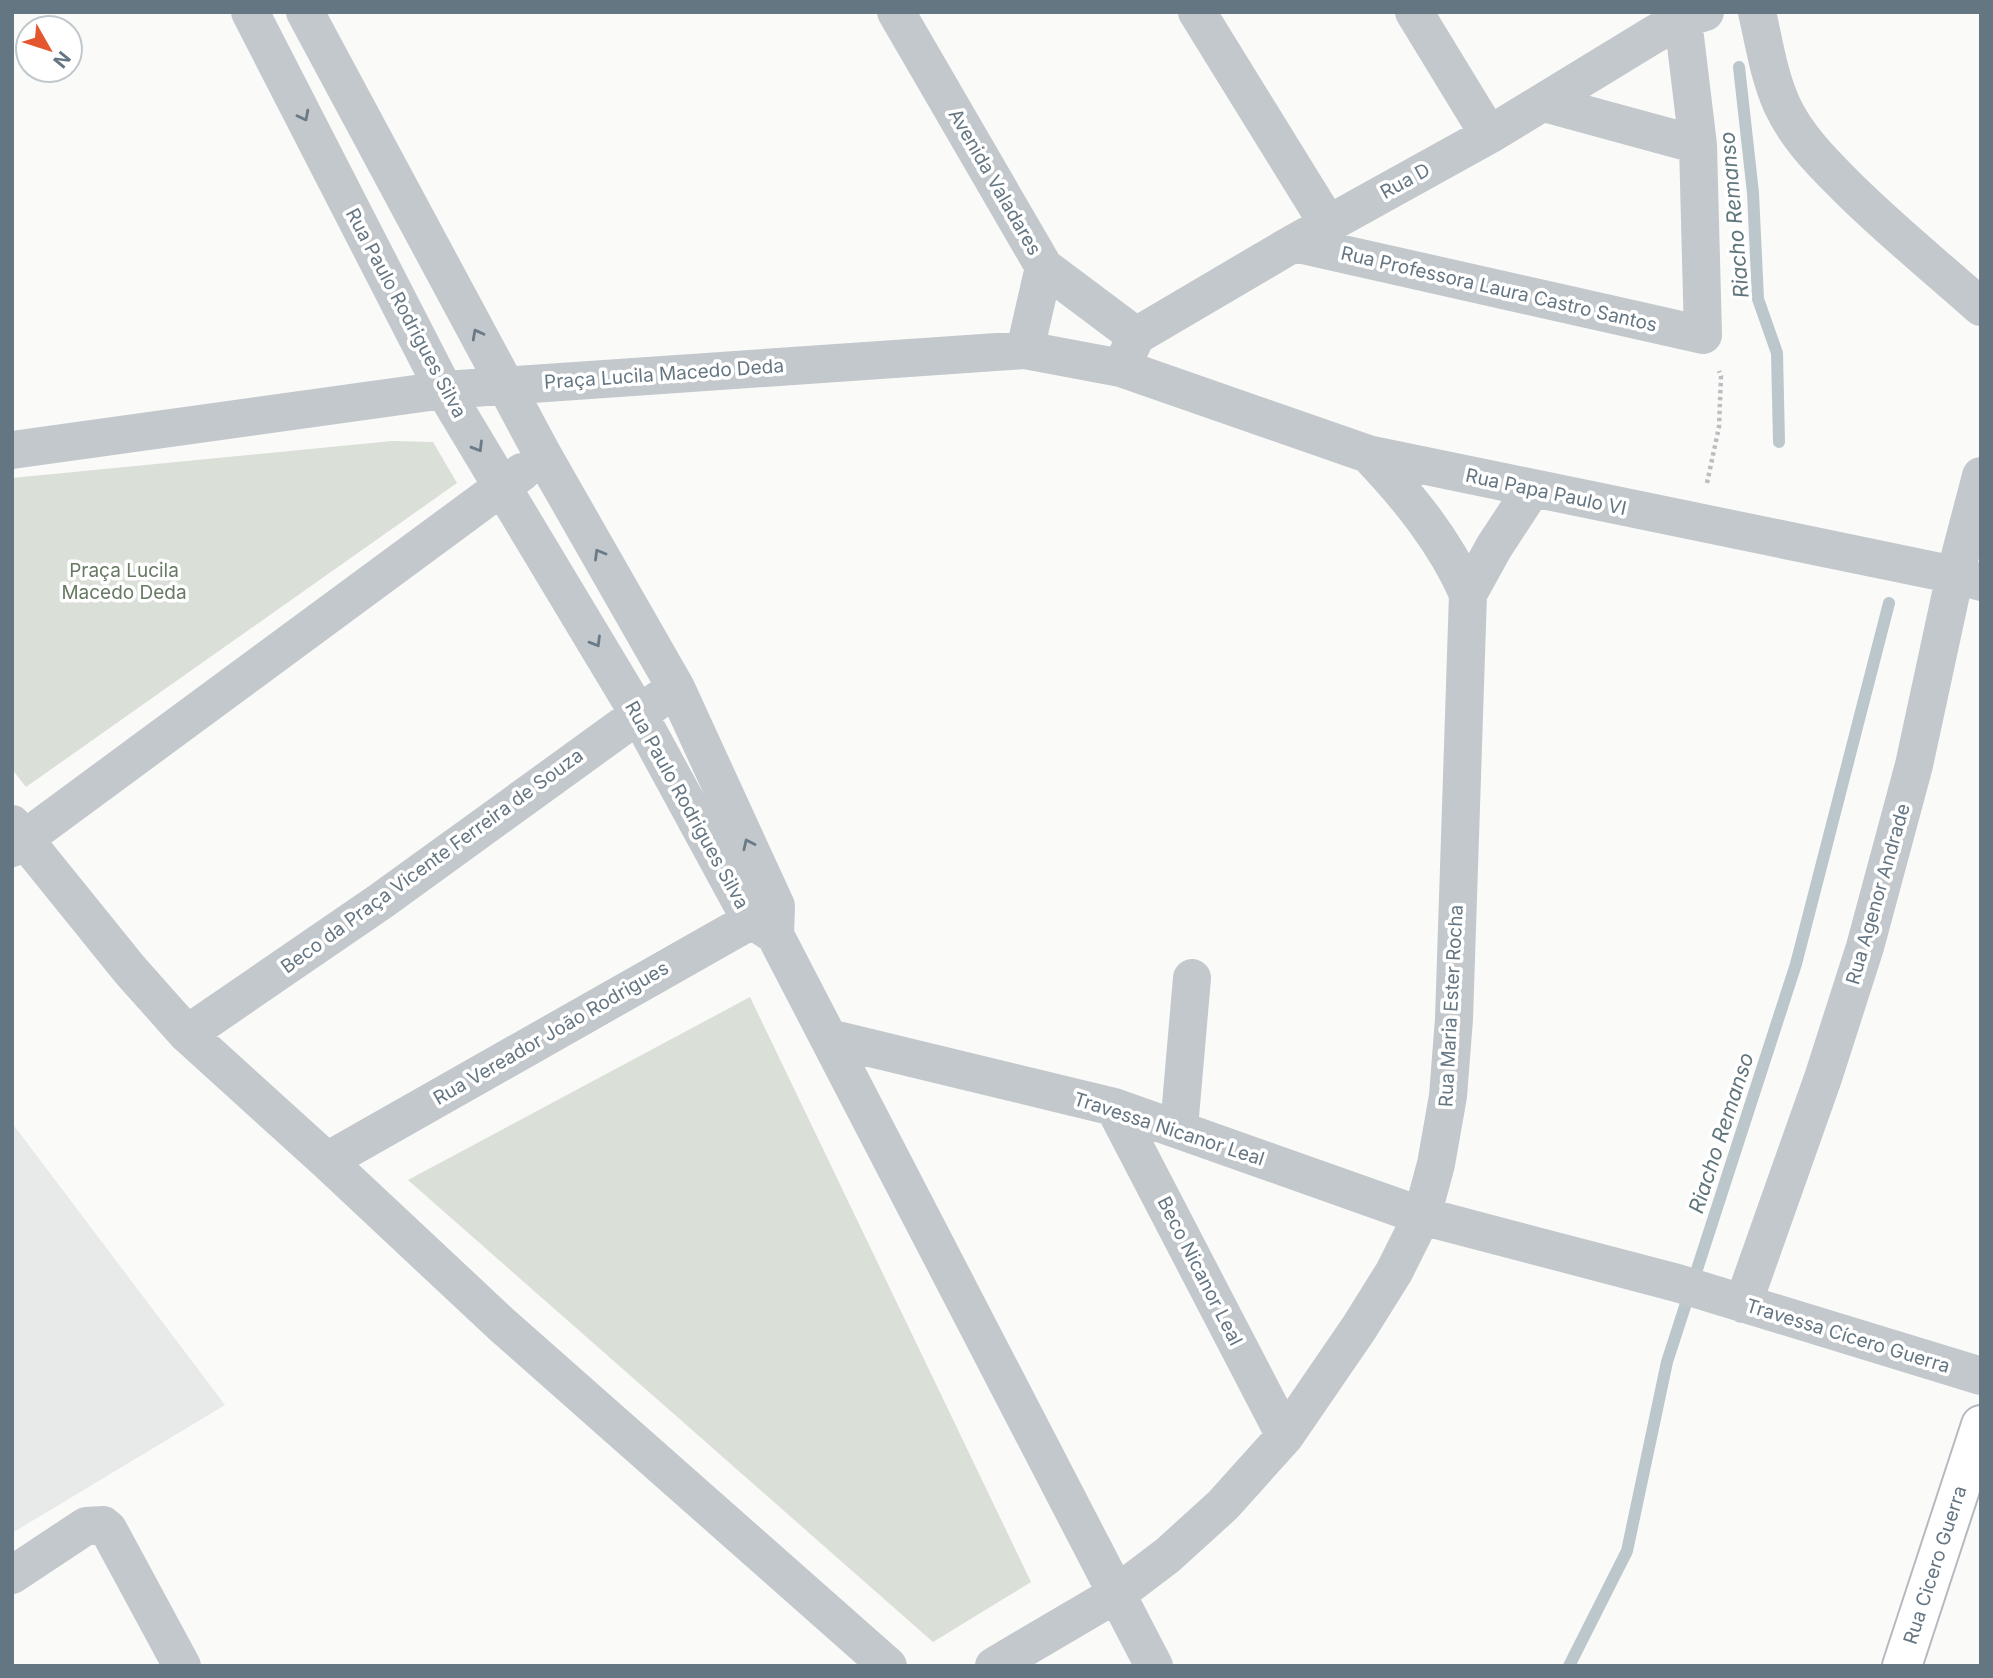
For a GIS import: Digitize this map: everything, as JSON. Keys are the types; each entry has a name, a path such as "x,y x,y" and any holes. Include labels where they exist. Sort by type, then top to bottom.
{"main road":[{"name":"Rua Cicero Guerra","path":"1902,1666 1981,1424"}],"street":[{"name":"Rua Paulo Rodrigues Silva","path":"250,12 444,390 638,713 767,920"},
{"name":"Rua Paulo Rodrigues Silva","path":"305,12 505,386 676,688 767,920"},
{"name":"Avenida Valadares","path":"896,12 1044,267 1025,349"},
{"path":"1197,12 1328,224"},
{"path":"1415,12 1489,135"},
{"path":"1757,12 1772,79 1783,106 1812,152 1867,208 1981,307"},
{"path":"1673,18 1699,145 1703,335"},
{"name":"Rua D","path":"1128,352 1294,243 1544,103 1673,18"},
{"path":"285,79 323,46"},
{"path":"1544,103 1699,145"},
{"name":"Rua Professora Laura Castro Santos","path":"1294,243 1703,335"},
{"path":"1044,267 1128,352"},
{"path":"1025,349 1128,352"},
{"name":"Praça Lucila Macedo Deda","path":"12,450 444,390 1025,349"},
{"name":"Rua Papa Paulo VI","path":"1128,352 1368,454 1968,578"},
{"path":"1368,454 1400,488 1446,549 1468,594"},
{"path":"544,457 16,837 187,1034 501,1324 888,1666"},
{"name":"Rua Agenor Andrade","path":"1730,1299 1823,1078 1865,947 1968,578 1981,476"},
{"name":"Rua Maria Ester Rocha","path":"994,1666 1118,1593 1168,1555 1223,1505 1285,1436 1394,1272 1422,1216 1436,1164 1446,1110 1451,1058 1468,594 1481,568 1532,489"},
{"name":"Beco da Praça Vicente Ferreira de Souza","path":"187,1034 381,901 676,688"},
{"path":"767,920 1154,1666"},
{"name":"Rua Vereador João Rodrigues","path":"327,1161 767,920"},
{"path":"1179,1128 1192,978"},
{"name":"Travessa Nicanor Leal","path":"830,1038 1114,1107 1422,1216 1677,1283"},
{"name":"Beco Nicanor Leal","path":"1114,1107 1285,1436"},
{"name":"Travessa Cícero Guerra","path":"1677,1283 1981,1376"},
{"path":"12,1575 86,1526 103,1525 108,1529 183,1666"}],"path":[{"path":"1699,523 1719,427 1721,376 1703,335"}],"shaded area":[{"path":"12,1123 225,1405 12,1533"}],"green space":[{"name":"Praça Lucila Macedo Deda","path":"392,441 433,442 457,483 26,787 12,769 12,478"},
{"path":"750,997 1031,1582 933,1642 408,1180"}],"waterway":[{"name":"Riacho Remanso","path":"1739,67 1753,193 1758,299 1777,353 1779,442"},
{"name":"Riacho Remanso","path":"1569,1666 1627,1551 1667,1362 1796,964 1889,603"}]}
